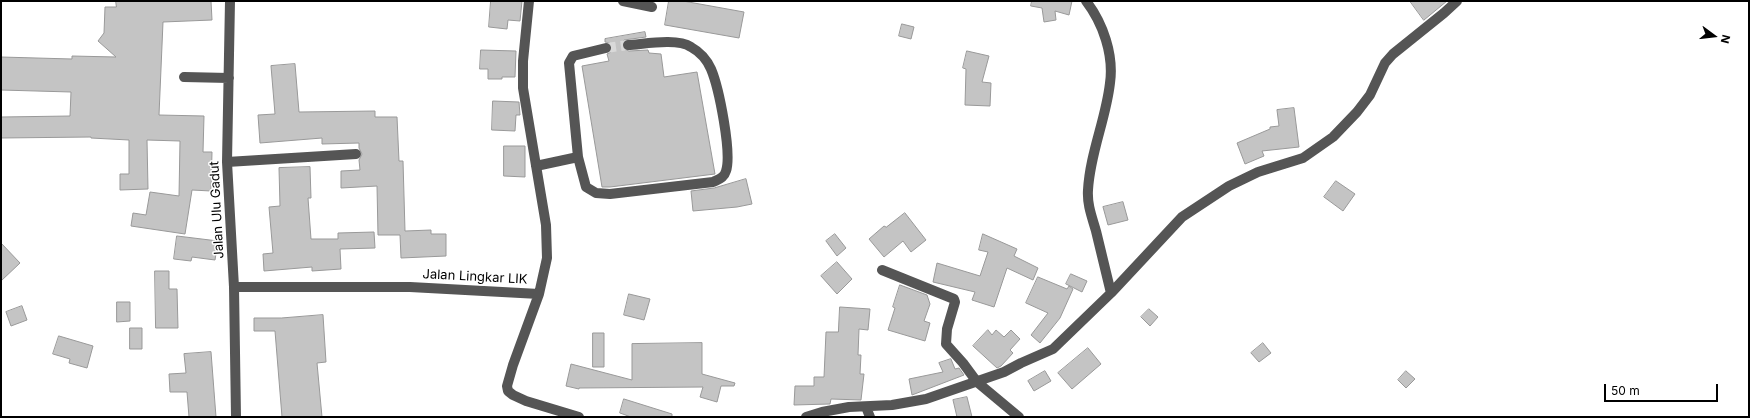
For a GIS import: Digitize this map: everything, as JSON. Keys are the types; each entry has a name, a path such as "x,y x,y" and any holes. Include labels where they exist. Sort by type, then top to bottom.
{"street":[{"name":"Jalan Ulu Gadut","path":"230,1 227,162 234,287 236,417"},
{"name":"Jalan Lingkar LIK","path":"234,287 410,287 539,294 547,258 546,225 523,88 523,61 530,1"},
{"path":"623,1 652,7"},
{"path":"1086,1 1092,9 1105,37 1111,60 1110,83 1091,167 1088,190 1088,208 1111,293"},
{"path":"806,417 822,412 849,407 892,405 926,399 1004,372 1053,349 1111,293 1182,217 1229,186 1258,172 1303,158 1333,137 1357,112 1370,95 1385,63 1393,54 1457,1"},
{"path":"606,48 573,56 569,63 578,157 586,187 596,193 610,194 713,182 723,177 726,171 726,143 720,103 711,69 701,54 690,46 676,42 628,45"},
{"path":"184,77 229,78"},
{"path":"227,162 356,154"},
{"path":"536,166 578,157"},
{"path":"882,270 954,298 955,302 947,329 946,344 964,363 977,382 1019,417"},
{"path":"539,294 513,365 507,386 508,391 526,401 579,417"},
{"path":"866,407 870,417"}],"building":[{"path":"116,1 211,1 212,20 163,22 159,115 204,116 203,152 212,152 211,191 192,190 185,234 131,226 133,213 146,215 150,192 179,196 180,141 147,140 148,189 120,190 120,174 129,174 129,140 91,137 1,138 1,117 70,116 71,92 1,90 1,57 72,59 72,56 116,57 98,41 104,33 105,7 116,7"},
{"path":"491,1 522,1 520,21 508,20 507,29 489,27"},
{"path":"669,1 683,1 744,12 739,38 665,25"},
{"path":"1032,1 1072,1 1069,15 1055,11 1056,20 1044,22 1042,8 1031,6"},
{"path":"1410,1 1447,1 1424,20"},
{"path":"902,24 914,27 911,39 899,36"},
{"path":"645,32 646,37 624,40 622,45 623,49 629,51 648,50 649,53 661,54 664,77 697,72 715,174 602,187 582,66 609,61 607,54 611,52 612,47 610,43 605,42 605,39"},
{"path":"481,50 516,51 515,77 488,79 488,69 480,69"},
{"path":"967,51 989,56 982,82 991,83 990,106 965,105 966,69 963,68"},
{"path":"295,64 299,112 375,111 375,117 397,117 399,161 403,161 405,231 431,230 431,234 446,234 446,256 401,258 400,235 378,235 377,186 341,188 341,171 360,170 359,160 362,154 359,148 359,143 322,144 322,138 260,143 258,115 275,114 271,66"},
{"path":"493,101 519,102 520,115 516,115 515,131 492,130"},
{"path":"1294,108 1299,147 1262,151 1264,156 1245,164 1237,143 1270,129 1270,127 1279,126 1277,110"},
{"path":"504,146 525,146 525,177 504,176"},
{"path":"310,167 311,198 308,198 311,239 338,239 338,233 374,232 375,248 340,249 341,269 312,271 312,267 264,271 263,254 273,253 269,207 280,206 279,168"},
{"path":"746,179 752,204 737,207 693,211 691,191 714,188"},
{"path":"1336,181 1355,194 1343,211 1324,197"},
{"path":"1123,202 1128,220 1108,225 1103,207"},
{"path":"905,213 926,240 911,252 903,241 884,257 869,239 884,226 886,227"},
{"path":"835,234 846,248 837,256 826,241"},
{"path":"983,234 1017,249 1014,256 1038,268 1033,280 1007,268 994,307 972,300 975,292 933,282 937,263 980,276 988,252 979,250"},
{"path":"177,236 218,241 215,260 192,257 191,261 174,259"},
{"path":"1,243 20,263 1,281"},
{"path":"837,262 852,279 837,294 821,276"},
{"path":"155,271 169,271 169,289 177,289 178,328 156,328"},
{"path":"1071,274 1087,281 1082,292 1066,284"},
{"path":"1038,277 1067,289 1069,286 1073,289 1060,318 1040,343 1031,335 1048,313 1026,303"},
{"path":"900,285 927,295 930,304 924,321 930,323 925,341 888,330"},
{"path":"629,294 650,299 644,320 624,315"},
{"path":"117,302 130,302 130,321 117,322"},
{"path":"22,306 27,320 11,326 6,312"},
{"path":"840,307 870,309 868,330 859,329 858,355 861,355 860,374 864,374 861,400 831,399 830,404 794,405 795,386 814,386 814,377 824,377 826,332 838,332"},
{"path":"1149,309 1158,317 1150,326 1141,317"},
{"path":"323,315 326,362 317,363 322,417 282,417 275,331 254,331 254,318"},
{"path":"130,328 142,328 142,349 130,349"},
{"path":"988,330 992,335 996,330 1004,337 1011,330 1020,339 1010,350 1013,353 1001,366 997,368 973,346"},
{"path":"593,333 604,333 604,367 593,367"},
{"path":"59,336 93,346 87,368 69,363 70,359 53,354"},
{"path":"702,343 702,374 735,383 734,386 721,386 717,402 700,397 703,387 579,389 566,386 571,364 632,380 632,344"},
{"path":"1263,343 1271,353 1259,362 1251,353"},
{"path":"1088,348 1101,364 1072,389 1058,373"},
{"path":"211,352 216,417 189,417 187,392 170,392 169,374 186,373 184,354"},
{"path":"951,359 955,369 959,368 964,375 912,395 909,379 943,372 939,363"},
{"path":"1045,371 1051,381 1034,391 1028,381"},
{"path":"1406,371 1415,379 1406,388 1398,380"},
{"path":"967,397 972,417 957,417 953,400"},
{"path":"624,399 672,414 672,417 631,417 620,413"}],"tunnel":[{"path":"606,48 628,45"}]}
